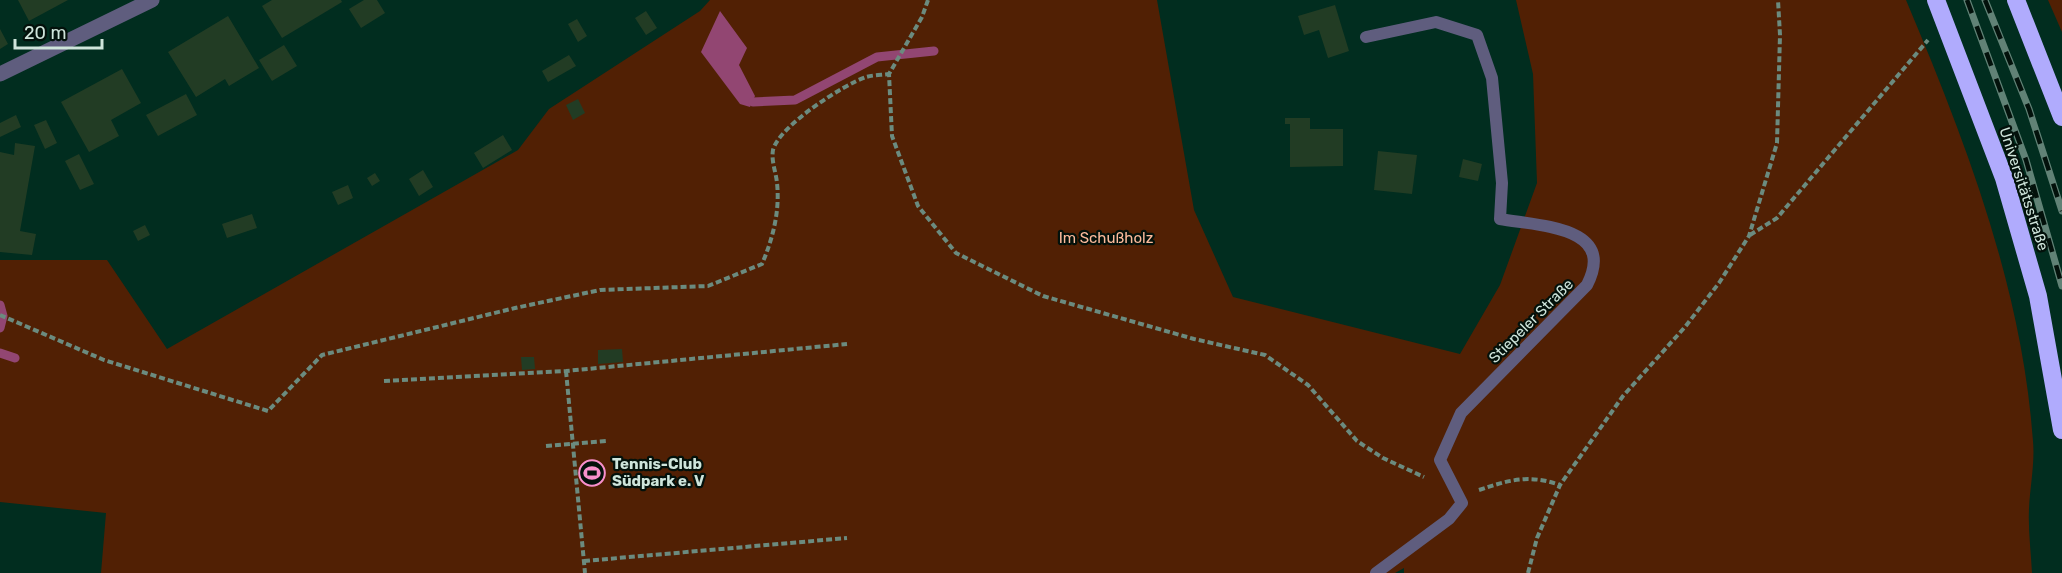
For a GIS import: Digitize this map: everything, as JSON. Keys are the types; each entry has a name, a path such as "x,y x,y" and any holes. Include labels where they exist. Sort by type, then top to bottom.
{"highway":[{"name":"Universitätsstraße","path":"1936,0 2004,178 2038,296 2062,430"},
{"path":"2016,0 2062,117"}],"street":[{"path":"0,74 152,0"}],"lane":[{"name":"Stiepeler Straße","path":"1366,37 1436,22 1477,34 1492,78 1502,183 1500,219 1572,231 1592,248 1595,269 1587,285 1461,412 1440,460 1462,503"},
{"path":"1376,573 1449,519 1462,503"}],"path":[{"path":"928,0 922,17 889,74 892,136 918,206 956,253 1043,296 1194,339 1265,355 1308,385 1357,441 1383,458 1425,478"},
{"path":"1528,573 1537,538 1560,485 1623,396 1685,327 1719,283 1749,236 1778,143 1780,35 1778,0"},
{"path":"1749,236 1777,218 1945,22"},
{"path":"0,315 104,360 268,411 322,355 514,308 600,290 708,286 762,264 774,237 777,185 773,152 777,141 805,113 840,92 867,77 889,74"},
{"path":"384,381 566,371 847,344"},
{"path":"566,371 585,573"},
{"path":"546,446 606,441"},
{"path":"1462,503 1480,490 1517,479 1540,477 1560,485"},
{"path":"584,561 847,538"}],"green space":[{"name":"Im Schußholz","path":"710,0 1157,0 1194,210 1233,297 1460,354 1500,285 1537,183 1533,74 1516,0 1906,0 1949,106 1988,215 2017,327 2027,384 2033,441 2029,517 2032,573 1404,573 1404,568 1395,573 101,573 106,513 0,502 0,260 107,260 167,349 518,150 549,109 700,11"},
{"path":"2048,0 2062,0 2062,32"}],"shaded area":[{"path":"720,11 747,48 739,65 755,96 750,107 740,104 701,52"}],"building":[{"path":"18,0 68,0 29,21"},
{"path":"272,0 341,0 342,2 282,38 262,6"},
{"path":"364,0 377,0 385,13 361,28 349,9"},
{"path":"1335,5 1349,51 1328,58 1319,30 1304,35 1298,16"},
{"path":"646,11 657,28 646,35 635,18"},
{"path":"228,16 259,68 229,86 225,79 196,97 168,52"},
{"path":"577,19 587,36 578,42 568,24"},
{"path":"0,29 8,44 0,49"},
{"path":"284,45 297,66 272,81 259,60"},
{"path":"569,55 576,66 548,82 542,71"},
{"path":"122,69 141,103 111,120 119,136 89,152 61,102"},
{"path":"186,94 197,115 158,136 146,115"},
{"path":"578,99 585,113 573,120 566,105"},
{"path":"16,115 21,127 0,137 0,123"},
{"path":"1285,118 1310,118 1310,129 1343,129 1343,166 1290,167 1290,124 1285,124"},
{"path":"46,120 57,143 45,149 34,125"},
{"path":"503,135 512,150 483,168 474,153"},
{"path":"15,143 35,146 20,231 36,234 32,255 0,252 0,152 14,155"},
{"path":"1378,151 1417,155 1412,194 1374,190"},
{"path":"79,154 94,184 80,190 65,161"},
{"path":"1463,159 1482,164 1478,181 1459,177"},
{"path":"423,170 433,187 419,196 409,179"},
{"path":"375,173 380,181 372,186 367,178"},
{"path":"348,185 353,198 338,205 332,192"},
{"path":"252,214 257,228 227,238 222,224"},
{"path":"145,225 150,235 138,241 133,231"},
{"path":"622,349 623,362 598,364 598,350"},
{"path":"521,357 534,357 535,369 522,370"}],"waterway":[{"path":"753,102 795,100 877,57 934,51"},
{"path":"0,305 3,316 0,328"},
{"path":"0,353 15,358"}],"railway":[{"path":"1967,0 2026,160 2062,286"},
{"path":"1985,0 2029,109 2062,211"}],"place":[{"name":"Tennis-Club Südpark e. V","path":"592,473"}]}
